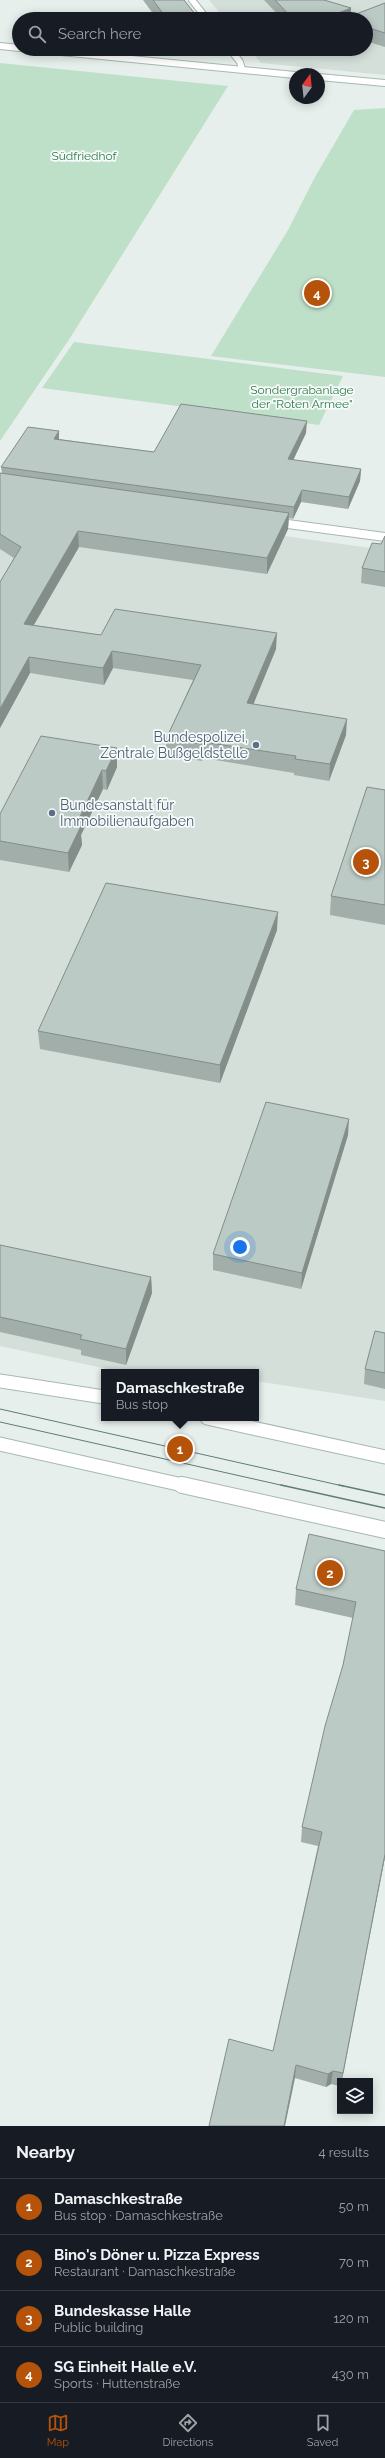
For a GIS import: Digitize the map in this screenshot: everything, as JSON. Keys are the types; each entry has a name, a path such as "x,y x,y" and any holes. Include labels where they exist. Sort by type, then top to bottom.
{"street":[{"path":"192,0 201,12"},
{"path":"0,46 12,47"},
{"path":"101,56 289,74"},
{"path":"235,56 240,62 242,70"},
{"path":"325,78 385,83"},
{"path":"267,521 385,537"},
{"path":"0,1381 101,1397"},
{"path":"221,1421 385,1457"},
{"path":"0,1444 385,1530"}],"shaded area":[{"path":"209,0 385,0 385,75 261,63 255,56 373,56 373,12 219,12"},
{"path":"0,496 385,550 385,1401 259,1381 259,1369 108,1369 0,1346"}],"green space":[{"name":"Südfriedhof","path":"0,63 228,86 70,338 0,441"},
{"path":"385,108 385,377 211,356 288,230 315,177 354,110"},
{"name":"Sondergrabanlage der \"Roten Armee\"","path":"74,342 343,376 319,425 42,388"}],"building":[{"path":"153,0 184,0 193,12 162,12"},
{"path":"275,0 324,0 351,8 341,12 286,12"},
{"path":"385,3 385,33 373,29 373,12 361,12"},
{"path":"181,404 307,421 288,459 361,469 349,497 302,490 294,507 1,467 28,427 59,431 54,439 154,452"},
{"path":"0,473 289,513 267,558 78,531 24,624 101,635 115,609 277,633 247,703 347,719 330,764 295,759 296,756 203,742 202,744 166,739 201,665 112,651 103,668 29,657 0,709 0,582 21,547 0,534"},
{"path":"385,536 385,572 362,568 372,543 381,544"},
{"name":"Bundesanstalt für Immobilienaufgaben","path":"41,736 117,748 106,771 102,770 76,825 81,826 68,853 0,841 0,814"},
{"path":"367,787 385,790 385,905 331,896"},
{"path":"106,883 278,912 220,1065 38,1031"},
{"path":"266,1102 349,1119 302,1273 213,1254"},
{"path":"0,1245 151,1277 126,1349 80,1339 82,1335 0,1317"},
{"path":"375,1331 385,1333 385,1373 365,1369"},
{"path":"309,1534 385,1551 385,1854 343,2073 333,2071 328,2074 296,2065 284,2126 209,2126 229,2039 273,2051 322,1832 302,1827 325,1726 343,1665 356,1602 296,1589"}],"tram line":[{"path":"0,1409 343,1486"},
{"path":"0,1422 285,1486"},
{"path":"281,1485 385,1508"},
{"path":"339,1485 385,1495"}],"place":[{"name":"SG Einheit Halle e.V.","path":"317,293"},
{"name":"Bundespolizei, Zentrale Bußgeldstelle","path":"256,745"},
{"name":"Bundesanstalt für Immobilienaufgaben","path":"52,813"},
{"name":"Bundeskasse Halle","path":"366,862"},
{"name":"Damaschkestraße","path":"180,1449"},
{"name":"Bino's Döner u. Pizza Express","path":"330,1573"}]}
